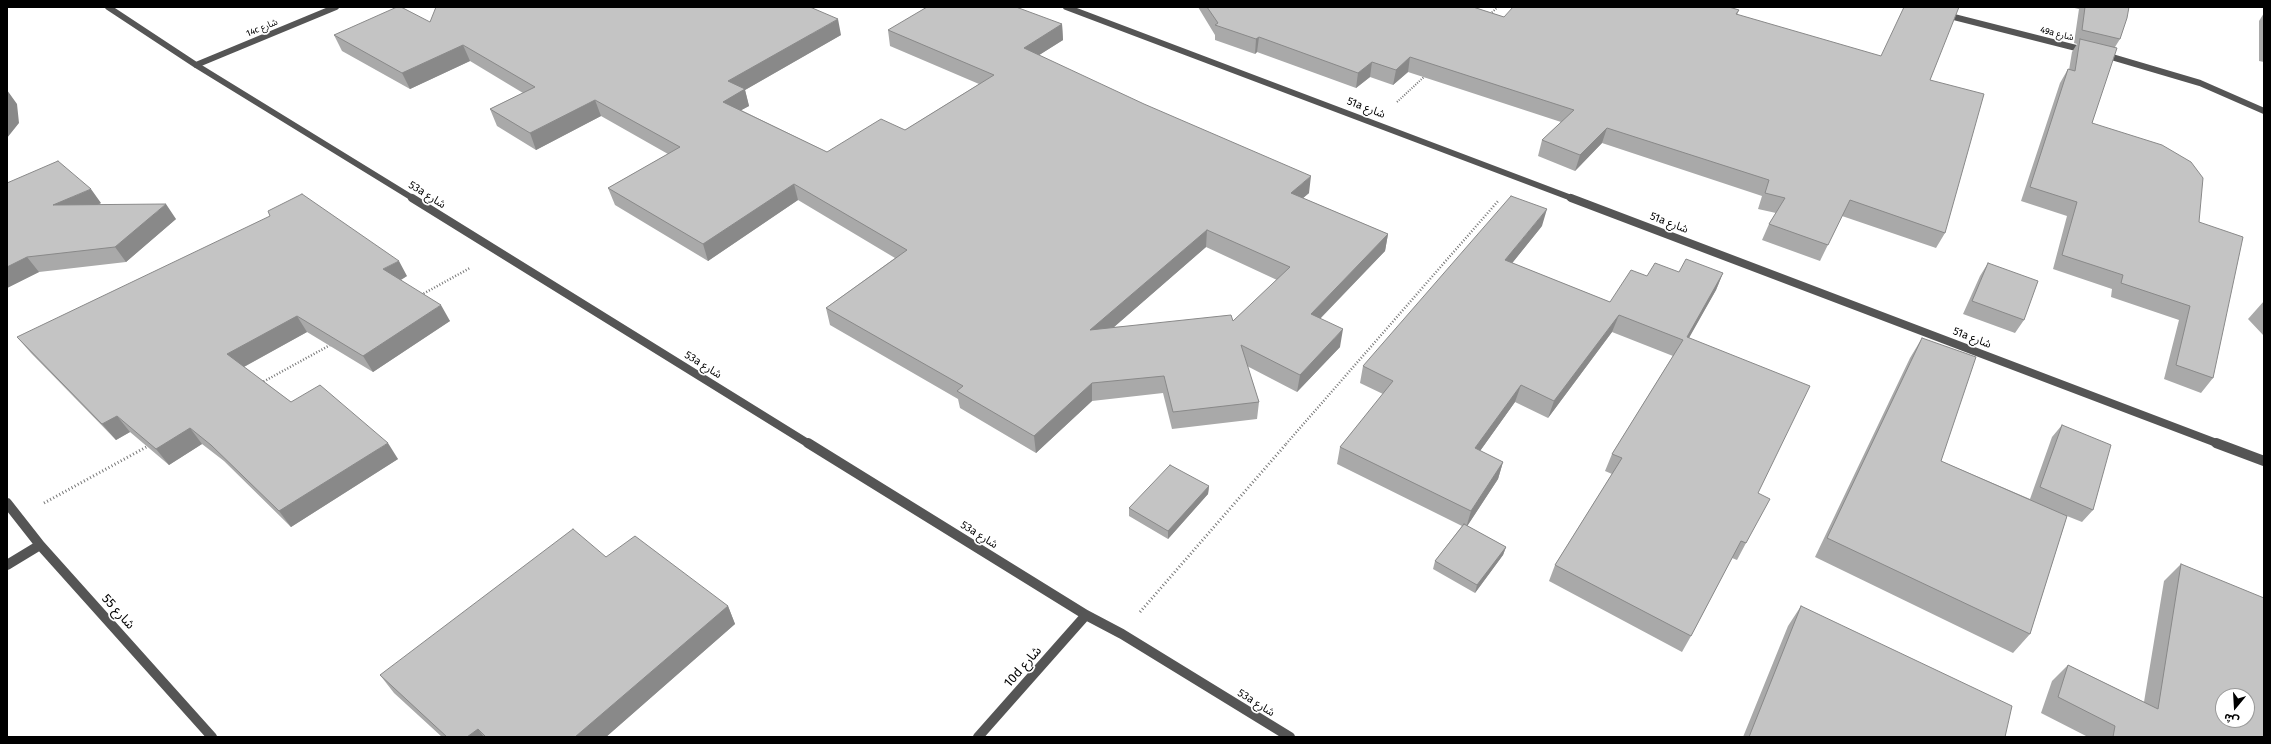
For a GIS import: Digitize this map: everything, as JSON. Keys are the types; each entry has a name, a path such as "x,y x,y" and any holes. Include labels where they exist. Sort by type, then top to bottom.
{"street":[{"name":"53a شارع","path":"108,7 196,65 1086,615 1122,634 1290,737"},
{"name":"14c شارع","path":"196,65 336,7"},
{"name":"51a شارع","path":"1066,7 1518,177 2264,461"},
{"name":"49a شارع","path":"1936,13 2093,52"},
{"path":"2101,54 2158,68 2240,99 2264,111"},
{"name":"شارع 55","path":"7,503 40,545 212,737"},
{"path":"7,565 40,545"},
{"name":"10d شارع","path":"978,737 1086,615"}],"path":[{"path":"1487,18 1498,7"},
{"path":"1375,123 1431,70"},
{"path":"1122,634 1518,177"},
{"path":"415,298 499,252"},
{"path":"256,387 339,340"},
{"path":"19,517 151,444"}],"building":[{"path":"397,7 401,7 430,22 436,7 810,7 838,19 728,81 745,89 723,102 827,152 881,119 905,130 994,75 888,30 927,7 1016,7 1062,24 1024,48 1144,104 1311,176 1291,193 1388,234 1311,314 1343,329 1300,375 1241,345 1259,402 1173,412 1164,376 1092,383 1034,436 957,391 963,386 826,308 907,250 794,184 703,244 608,188 680,147 595,100 530,133 490,109 535,87 463,45 402,73 334,35","holes":["1207,230 1290,267 1233,321 1231,315 1090,330"]},
{"path":"1207,7 1473,7 1504,17 1513,7 1729,7 1739,10 1736,14 1881,56 1904,7 1959,7 1930,80 1984,94 1945,233 1850,200 1828,245 1769,224 1785,198 1765,193 1769,180 1607,128 1580,155 1542,140 1574,110 1410,57 1396,70 1372,62 1358,73 1259,37 1256,39 1215,25 1218,23"},
{"path":"2085,7 2129,7 2120,39 2082,30"},
{"path":"2080,39 2117,48 2092,123 2162,145 2191,162 2203,178 2199,222 2243,237 2213,378 2176,365 2190,306 2121,283 2123,275 2062,255 2077,202 2030,187 2068,69 2075,71"},
{"path":"58,161 91,189 53,205 166,204 115,247 27,257 7,267 7,183"},
{"path":"302,194 399,261 383,269 441,305 363,356 297,316 227,354 291,402 320,385 388,443 279,511 211,445 190,428 156,449 117,416 102,424 17,337 270,216 268,211"},
{"path":"1511,196 1547,209 1505,260 1610,302 1631,270 1647,276 1655,263 1679,272 1686,259 1723,273 1687,337 1810,386 1758,493 1770,499 1746,543 1741,541 1691,636 1555,565 1622,458 1612,454 1683,340 1619,315 1554,401 1521,385 1475,448 1503,462 1471,511 1340,447 1393,381 1363,366"},
{"path":"1988,263 2038,281 2024,320 1972,301"},
{"path":"1922,338 1976,357 1941,461 2067,516 2030,634 1827,538"},
{"path":"2062,425 2111,445 2093,510 2040,487"},
{"path":"1170,465 1209,486 1168,531 1129,508"},
{"path":"1464,524 1506,547 1477,585 1435,561"},
{"path":"573,529 606,557 635,536 728,606 575,737 486,737 478,729 467,737 447,737 380,675"},
{"path":"2181,564 2264,598 2264,737 2113,737 2115,726 2058,697 2068,665 2158,709"},
{"path":"1801,606 2012,706 2005,737 1749,737"}]}
